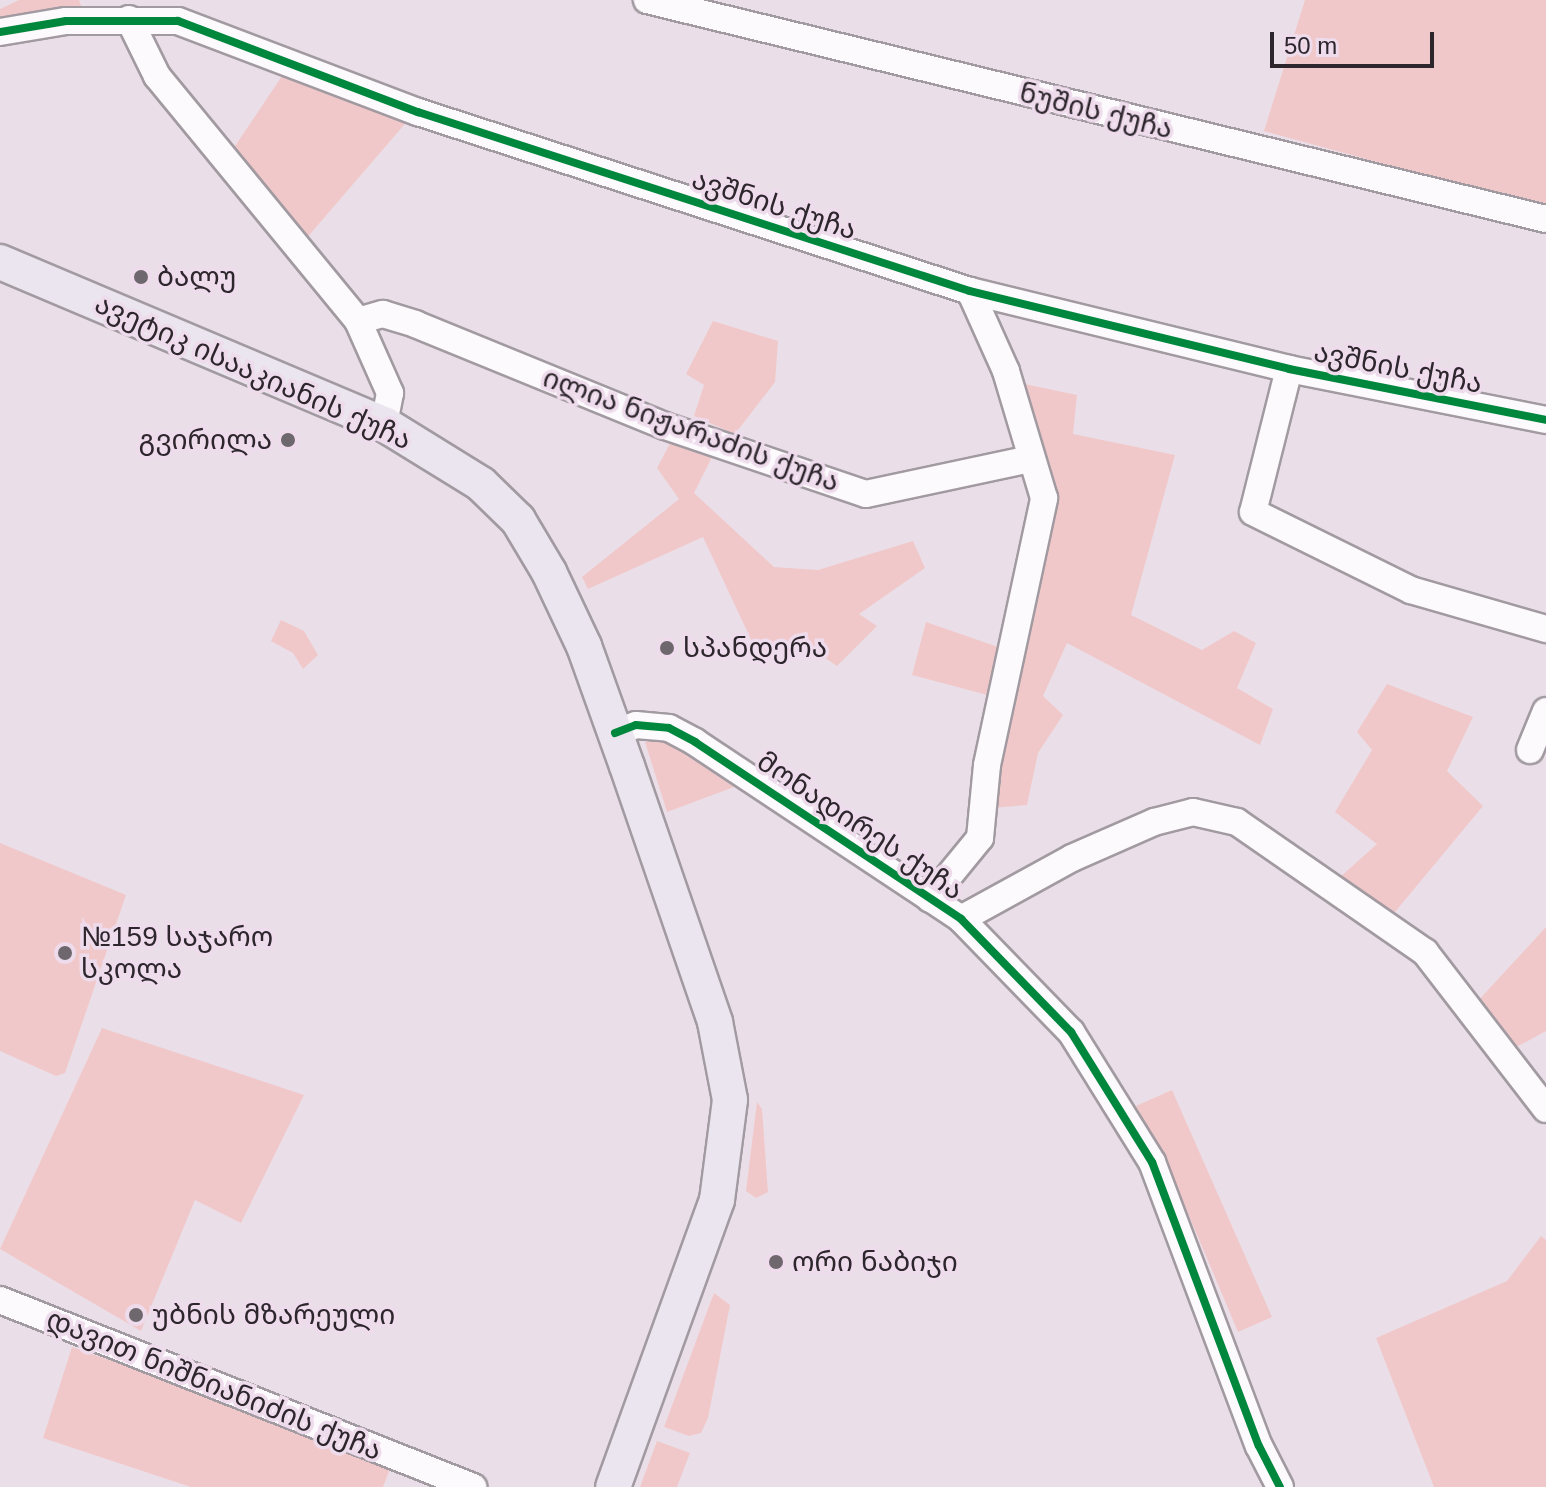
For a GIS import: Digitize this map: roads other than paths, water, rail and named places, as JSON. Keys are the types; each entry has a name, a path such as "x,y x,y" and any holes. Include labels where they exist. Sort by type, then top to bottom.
{"main road":[{"name":"ავეტიკ ისააკიანის ქუჩა","path":"0,262 384,424 481,484 518,520 584,646 715,1022 730,1100 717,1200 613,1487"}],"street":[{"name":"ნუშის ქუჩა","path":"647,0 1546,219"},
{"path":"129,19 157,76 358,321 390,393 384,424"},
{"name":"ავშნის ქუჩა","path":"0,32 66,21 178,21 418,112 970,291 1289,369 1546,420"},
{"path":"930,899 980,838 987,765 1044,498 1006,371 970,291"},
{"name":"ილია ნიჟარაძის ქუჩა","path":"358,321 383,314 415,324 665,426 866,494 1030,459"},
{"path":"1289,369 1253,512 1411,590 1546,629"},
{"path":"1530,750 1546,711"},
{"name":"მონადირეს ქუჩა","path":"615,733 636,725 669,728 961,919 1071,1032 1126,1116 1185,1241 1228,1368 1280,1487"},
{"path":"961,919 1072,858 1154,822 1193,812 1237,822 1425,952 1546,1109"},
{"name":"დავით ნიშნიანიძის ქუჩა","path":"0,1300 473,1487"}],"place":[{"name":"ბალუ","path":"141,277"},
{"name":"გვირილა","path":"288,440"},
{"name":"სპანდერა","path":"667,648"},
{"name":"№159 საჯარო სკოლა","path":"65,953"},
{"name":"ორი ნაბიჯი","path":"776,1262"},
{"name":"უბნის მზარეული","path":"136,1315"}]}
